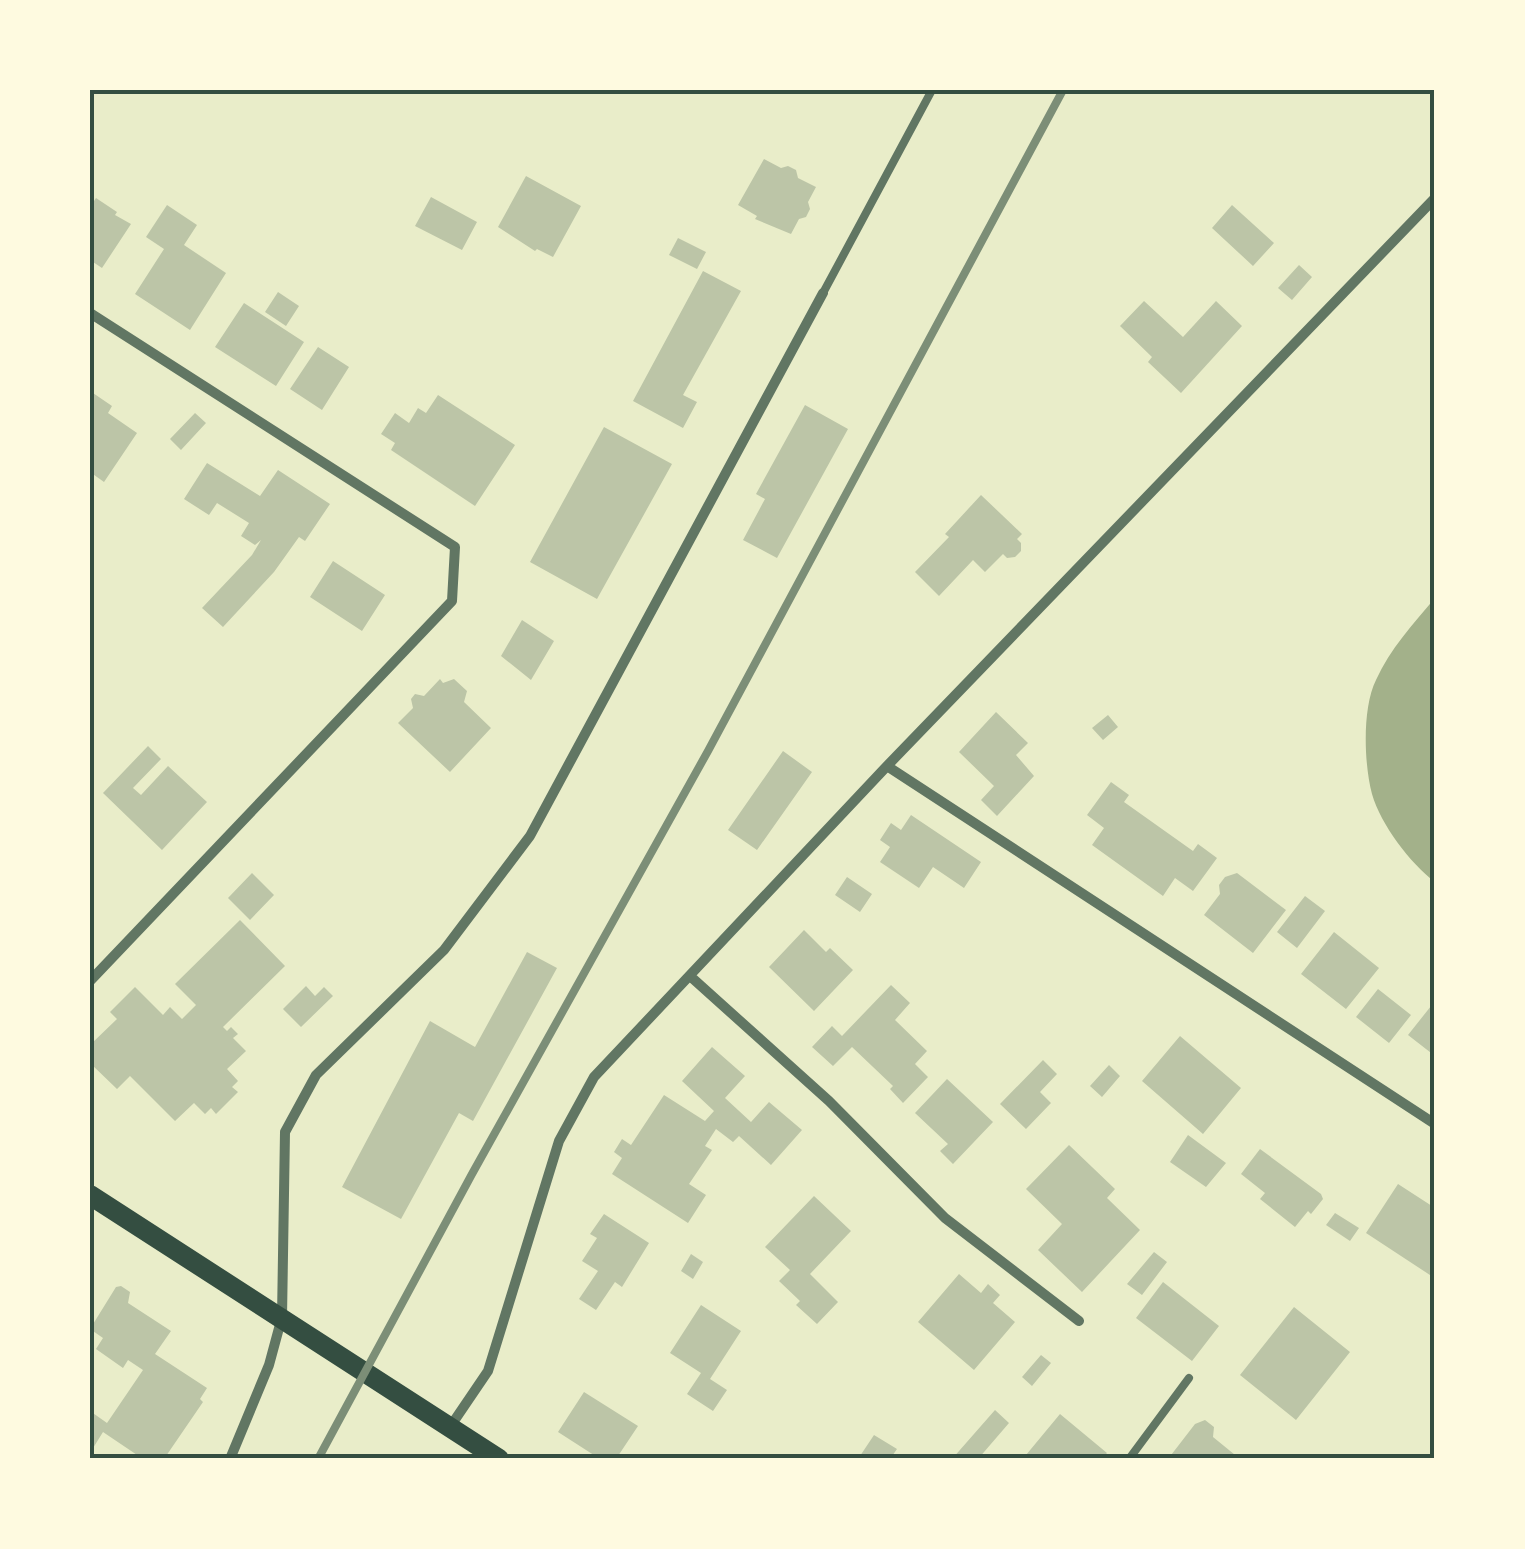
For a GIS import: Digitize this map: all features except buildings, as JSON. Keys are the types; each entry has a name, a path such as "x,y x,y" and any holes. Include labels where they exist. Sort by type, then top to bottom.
{"main road":[{"path":"90,1194 499,1459"}],"street":[{"path":"450,1427 488,1371 559,1142 594,1077 886,766 1435,198"},
{"path":"230,1459 270,1365 282,1317 285,1132 316,1075 444,950 530,836 823,293"},
{"path":"90,313 455,547 452,601 90,982"},
{"path":"886,766 1435,1124"},
{"path":"690,976 829,1101 945,1218 1080,1321"}],"lane":[{"path":"823,293 932,90"},
{"path":"1129,1459 1189,1378"}],"shaded area":[{"path":"1435,598 1435,882 1398,842 1376,806 1369,782 1366,736 1371,692 1382,669 1402,637"}],"railway":[{"path":"318,1459 708,751 1063,90"}]}
